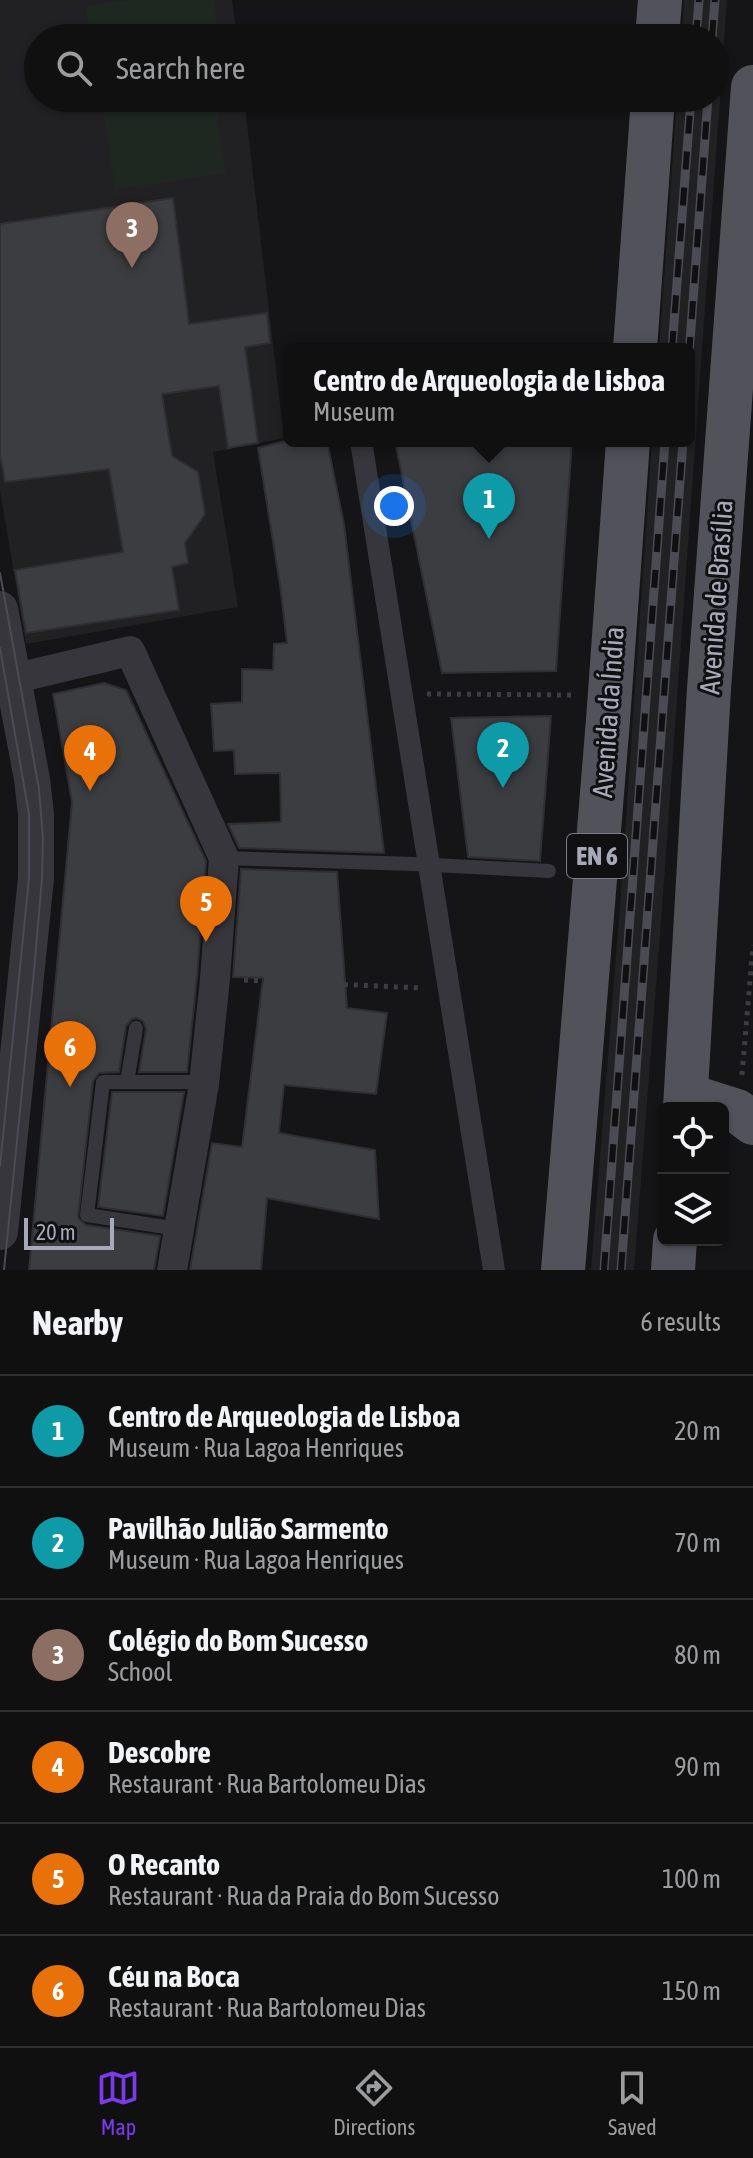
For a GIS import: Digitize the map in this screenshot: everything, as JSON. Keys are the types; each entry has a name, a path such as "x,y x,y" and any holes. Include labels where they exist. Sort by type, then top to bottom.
{"main road":[{"path":"658,24 660,0"},
{"name":"Avenida de Brasília","path":"685,1102 709,689 753,87"},
{"path":"635,343 652,112"},
{"name":"Avenida da Índia","path":"563,1270 628,447"},
{"path":"729,1110 737,1111 753,1123"},
{"path":"673,1270 675,1246"}],"street":[{"path":"362,447 494,1270"},
{"path":"0,609 6,680 33,791 36,839 36,878 0,1232"},
{"path":"6,680 130,651 224,858 204,1084 172,1270"}],"lane":[{"path":"224,858 549,871"},
{"path":"127,1082 136,1028"},
{"path":"179,1229 87,1215 103,1082 204,1084"}],"path":[{"path":"401,694 610,695"},
{"path":"753,946 745,1057 753,1066"},
{"path":"215,979 449,989"}],"shaded area":[{"path":"0,0 232,0 235,24 24,24 24,112 246,112 283,438 213,452 238,607 26,644 0,491"},
{"path":"128,0 214,0 217,24 88,24 86,6"},
{"path":"684,0 727,0 725,24 683,24"},
{"path":"103,112 216,112 226,173 115,190"},
{"path":"676,112 719,112 662,909 634,1270 591,1270 652,447 695,447 695,343 659,343"}],"building":[{"path":"173,198 189,324 267,313 270,343 245,347 258,443 228,448 219,386 162,394 172,456 198,472 205,514 185,543 188,563 172,567 179,610 26,633 15,570 123,552 109,469 5,482 0,455 0,224"},
{"path":"283,442 283,447 328,447 344,524 384,853 239,848 228,824 281,822 280,773 235,774 234,750 214,751 211,704 242,702 242,669 273,670 274,644 287,643 258,448"},
{"path":"396,447 572,447 556,671 442,673"},
{"path":"104,683 126,690 206,861 187,1072 139,1072 146,1029 143,1021 137,1018 126,1026 119,1072 99,1073 93,1081 78,1218 86,1225 160,1236 154,1270 29,1270 72,802 53,694"},
{"path":"551,716 540,861 468,857 451,718"},
{"path":"241,869 337,872 347,1008 387,1013 376,1094 284,1085 279,1133 375,1150 379,1219 267,1198 261,1270 190,1270 212,1143 242,1147 263,978 233,977"},
{"path":"112,1092 184,1092 163,1216 98,1207"}],"tram line":[{"path":"0,573 39,789 43,839 34,971 4,1270"},
{"path":"0,648 29,814 29,878 0,1166"}],"railway":[{"path":"697,24 699,0"},
{"path":"713,24 715,0"},
{"path":"672,343 690,112"},
{"path":"690,343 707,112"},
{"path":"604,1270 665,447"},
{"path":"621,1270 683,447"}],"place":[{"name":"Colégio do Bom Sucesso","path":"132,268"},
{"name":"Centro de Arqueologia de Lisboa","path":"489,539"},
{"name":"Pavilhão Julião Sarmento","path":"503,788"},
{"name":"Descobre","path":"90,791"},
{"name":"O Recanto","path":"206,942"},
{"name":"Céu na Boca","path":"70,1087"}]}
